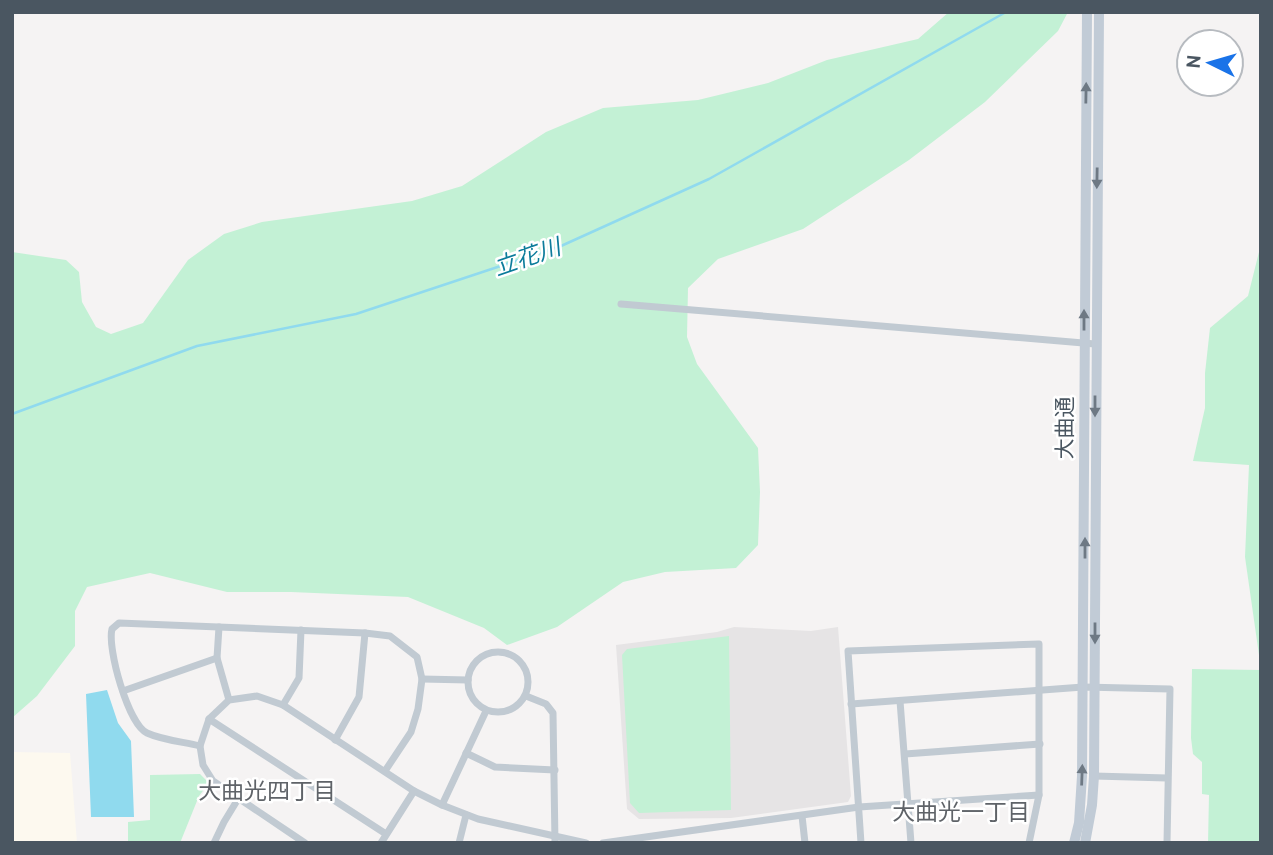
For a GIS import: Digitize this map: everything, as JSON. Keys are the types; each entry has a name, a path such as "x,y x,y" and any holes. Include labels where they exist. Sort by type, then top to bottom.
{"main road":[{"name":"大曲通","path":"1086,843 1094,776 1095,687 1087,12"},
{"name":"大曲通","path":"1074,843 1081,806 1099,12"}],"street":[{"path":"621,304 1090,343"},
{"path":"200,746 146,733 135,723 123,691 109,638 111,629 119,623 390,636 417,657 422,679 418,709 411,732 384,771"},
{"path":"219,627 217,659 229,700"},
{"path":"283,705 299,678 301,630"},
{"path":"335,740 359,697 365,633"},
{"path":"861,843 848,651 1039,644 1039,795 1029,843"},
{"path":"501,652 519,660 525,667 529,686 526,696 513,709 495,713 486,710 472,699 468,680 470,671 482,656 501,652"},
{"path":"123,691 217,659"},
{"path":"422,679 468,680"},
{"path":"851,704 1083,687 1170,689 1167,843"},
{"path":"305,843 295,840 238,799 214,780 203,765 200,746 209,719 229,700 257,696 283,705 414,791 466,815 555,840 586,843"},
{"path":"526,696 546,704 553,713 555,840"},
{"path":"900,701 911,843"},
{"path":"442,805 486,710"},
{"path":"209,719 386,834"},
{"path":"905,754 1040,744"},
{"path":"467,753 495,767 555,770"},
{"path":"1094,776 1167,778"},
{"path":"380,843 414,791"},
{"path":"603,843 641,840 859,807 1039,795"},
{"path":"214,843 223,822 238,799"},
{"path":"460,843 466,815"},
{"path":"802,816 805,843"}],"shaded area":[{"path":"734,627 811,631 838,627 851,796 848,802 731,818 639,819 627,809 616,645 717,632"},
{"path":"12,752 70,753 77,843 12,843"}],"green space":[{"path":"949,12 1068,12 1058,31 985,102 909,160 803,229 718,259 688,288 687,337 697,364 758,448 758,545 736,568 665,572 623,582 557,627 507,645 484,628 408,597 227,592 150,573 87,587 75,611 75,646 37,696 12,718 12,252 66,260 79,272 82,302 96,327 111,334 143,323 188,260 224,234 262,222 412,201 462,186 546,132 603,108 698,100 768,83 827,60 918,39"},
{"path":"1261,244 1259,655 1245,557 1249,465 1193,461 1205,408 1205,373 1210,328 1248,296"},
{"path":"729,636 731,810 639,813 630,803 622,655 627,649"},
{"path":"1192,669 1261,670 1261,843 1208,843 1209,795 1202,794 1202,762 1193,754 1191,738"},
{"path":"200,774 209,783 199,796 180,843 128,843 128,822 150,820 150,775"}],"water":[{"path":"107,690 118,723 131,741 134,817 91,817 86,694"}],"waterway":[{"name":"立花川","path":"12,414 197,346 356,314 561,246 709,179 1006,12"}],"district":[{"name":"大曲光四丁目","path":"267,791"},
{"name":"大曲光一丁目","path":"961,812"}]}
